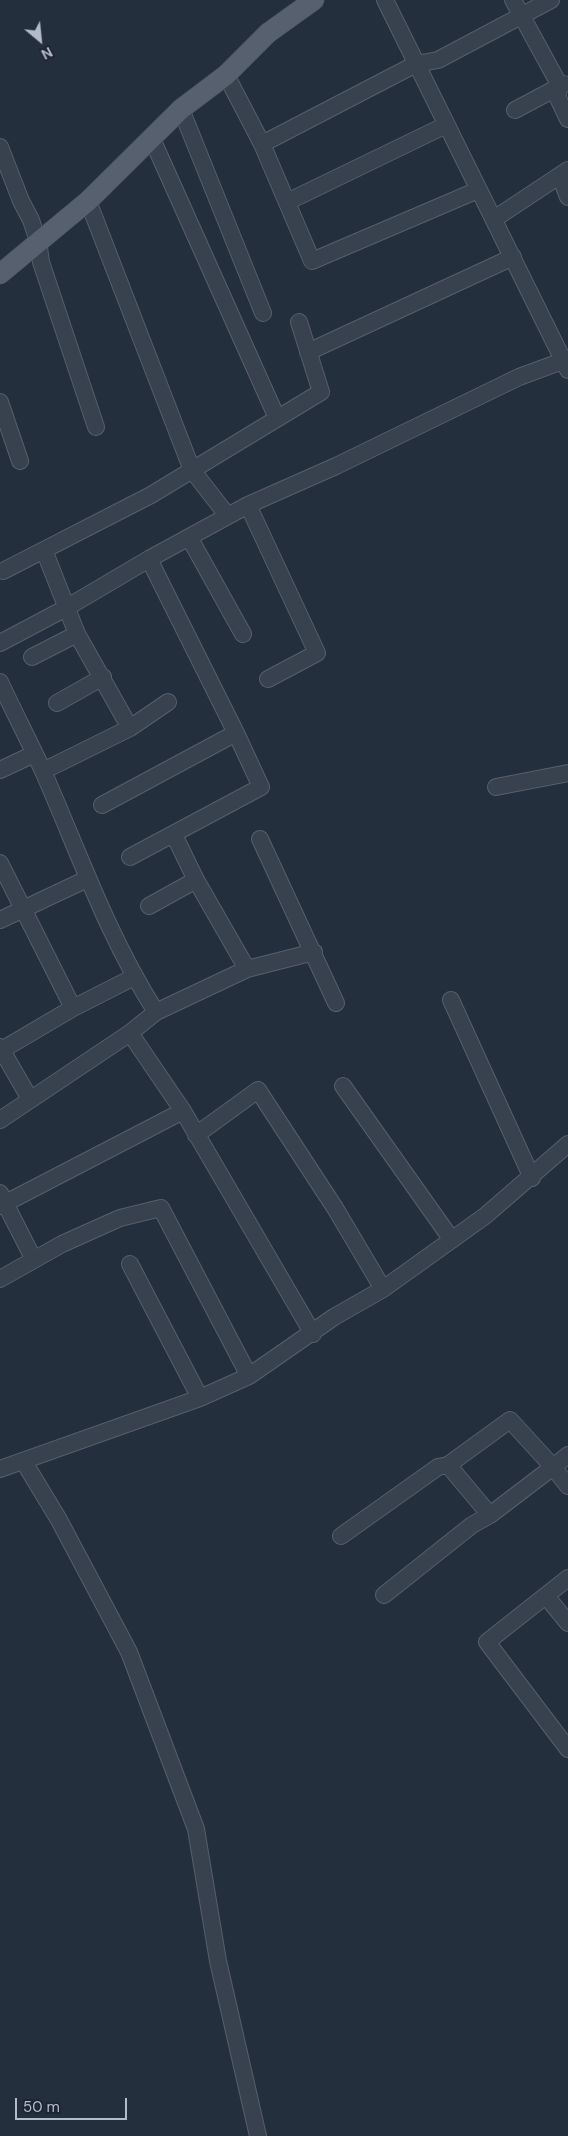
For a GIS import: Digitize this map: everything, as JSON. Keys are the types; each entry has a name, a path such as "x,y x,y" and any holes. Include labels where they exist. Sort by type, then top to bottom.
{"main road":[{"path":"0,274 88,201 181,109 226,75 268,33 314,0"}],"street":[{"path":"0,643 66,608 149,559 248,505 336,466 519,377 566,364 385,0"},
{"path":"513,0 564,84"},
{"path":"262,144 416,64 438,60 551,0"},
{"path":"226,75 262,144 312,260 478,190"},
{"path":"515,110 564,84"},
{"path":"564,84 557,96 568,119"},
{"path":"181,109 263,312"},
{"path":"287,202 446,126"},
{"path":"152,139 277,418"},
{"path":"0,147 38,241 41,262 96,428"},
{"path":"494,219 564,173 568,197"},
{"path":"88,201 192,470 228,515"},
{"path":"308,352 513,258"},
{"path":"3,571 151,495 321,392 299,322"},
{"path":"0,402 20,460"},
{"path":"248,505 317,653 268,679"},
{"path":"189,537 243,634"},
{"path":"44,550 77,634 103,677 130,728"},
{"path":"130,857 261,787 149,559"},
{"path":"32,657 77,634"},
{"path":"57,703 103,677"},
{"path":"0,682 42,771 87,879 134,977 156,1012"},
{"path":"42,771 130,728 168,702"},
{"path":"102,805 236,733"},
{"path":"0,770 34,754"},
{"path":"496,787 568,774"},
{"path":"174,835 196,880 247,969"},
{"path":"260,839 336,1003"},
{"path":"0,863 73,1008"},
{"path":"0,920 87,879"},
{"path":"149,906 196,880"},
{"path":"0,1120 130,1033 156,1012 247,969 314,952"},
{"path":"30,1099 1,1049 73,1008 134,977"},
{"path":"451,1000 532,1178"},
{"path":"130,1033 183,1111 313,1334"},
{"path":"343,1086 452,1240"},
{"path":"196,1135 258,1090 335,1208 382,1289"},
{"path":"34,1260 2,1201 183,1111"},
{"path":"0,1469 200,1398 249,1376 313,1334 334,1317 382,1289 485,1216 532,1178 568,1144"},
{"path":"0,1279 34,1260 120,1218 161,1208 249,1376"},
{"path":"130,1264 200,1398"},
{"path":"341,1536 438,1467 448,1465 510,1420 568,1486"},
{"path":"384,1595 472,1525 490,1515 568,1455"},
{"path":"24,1462 59,1520 129,1652 196,1829 218,1961 258,2136"},
{"path":"448,1465 490,1515"},
{"path":"568,1578 487,1642 568,1749"},
{"path":"546,1596 568,1623"}]}
